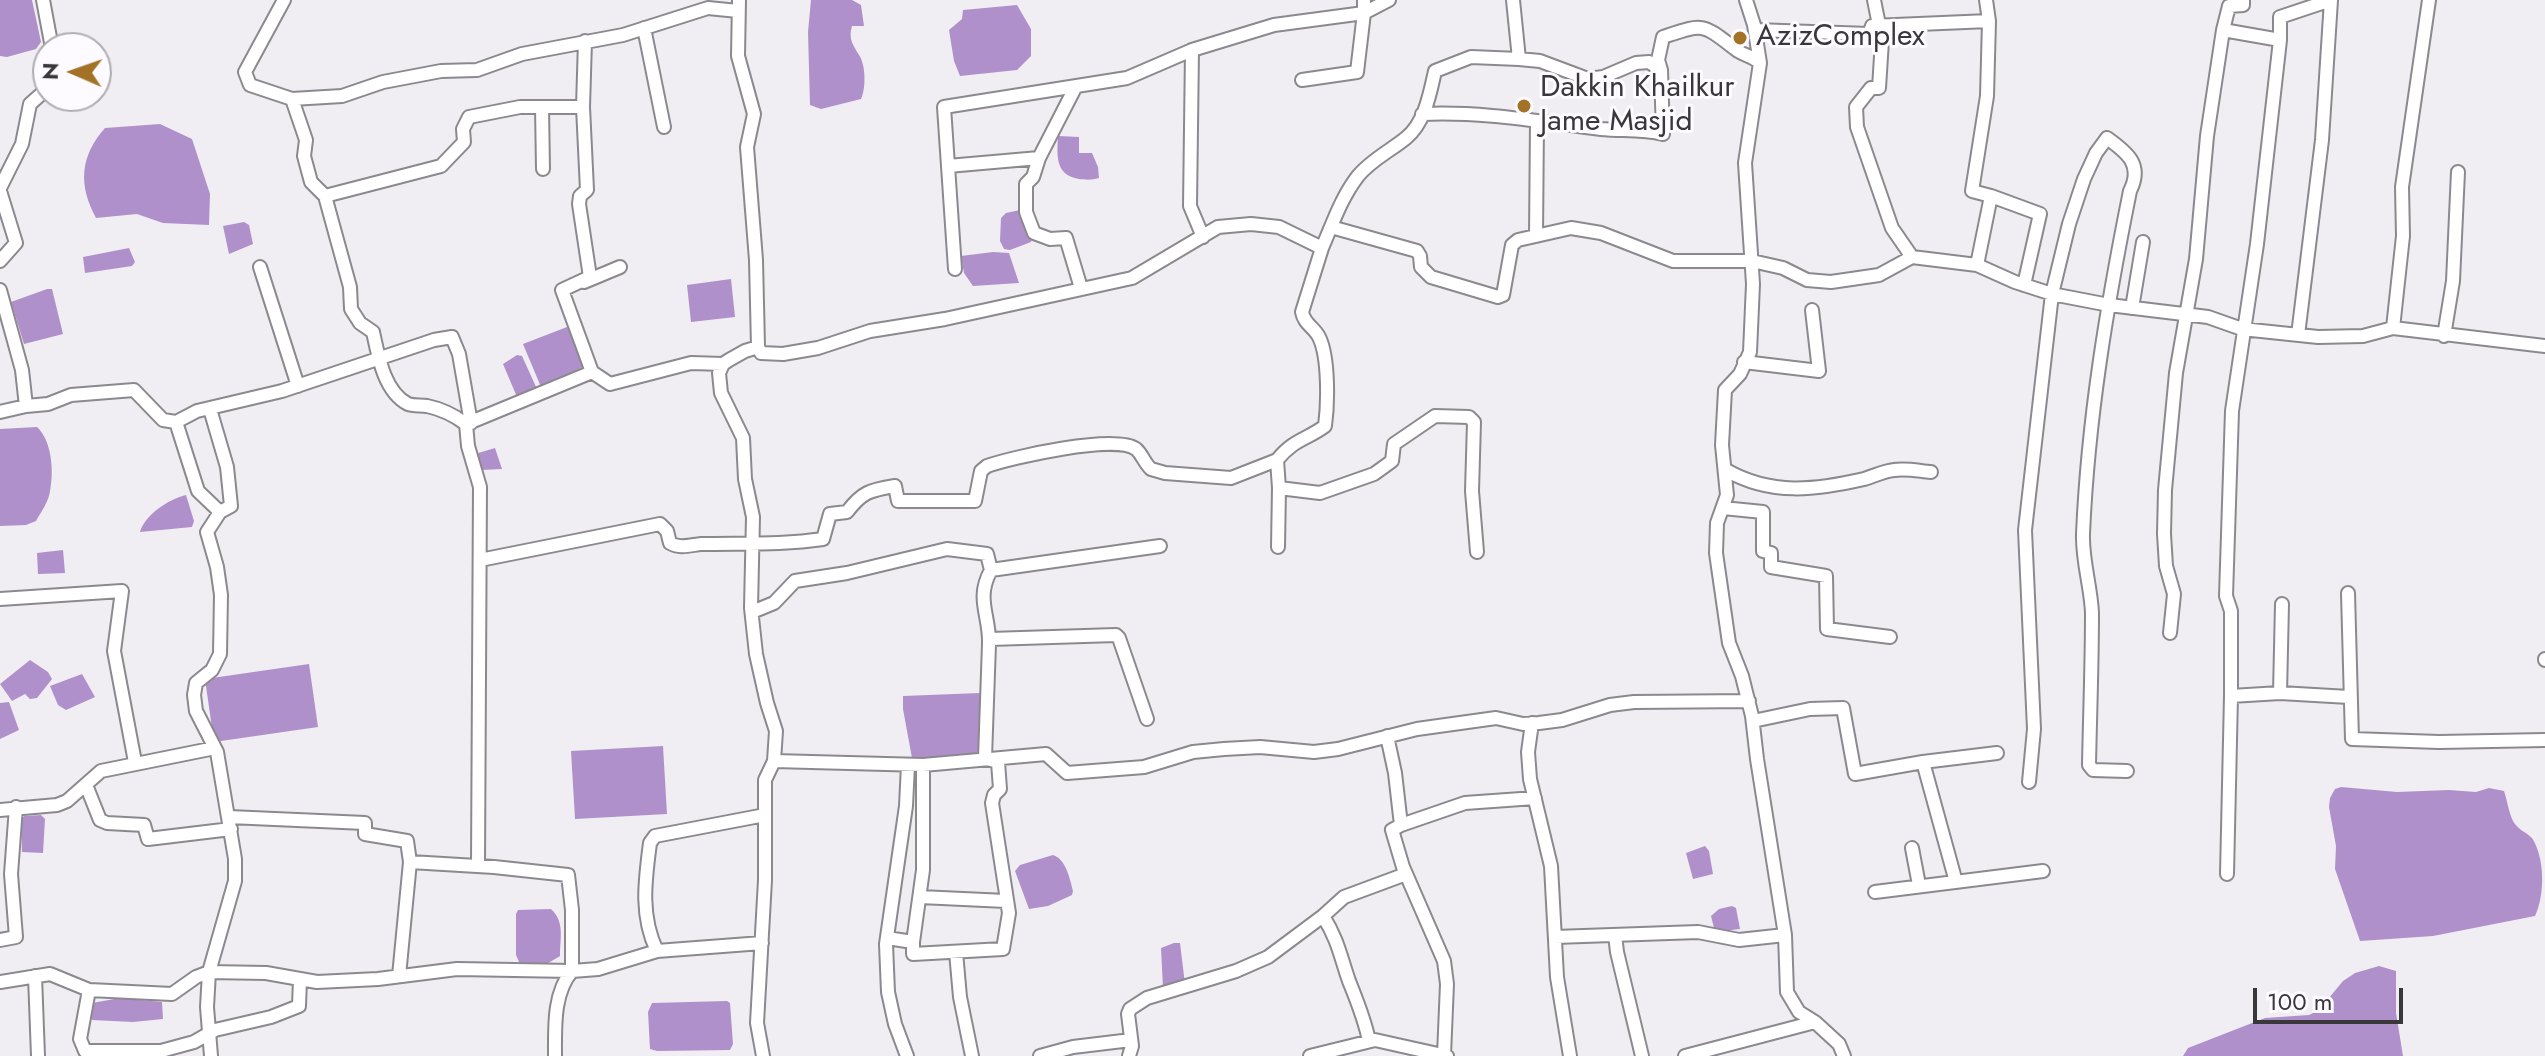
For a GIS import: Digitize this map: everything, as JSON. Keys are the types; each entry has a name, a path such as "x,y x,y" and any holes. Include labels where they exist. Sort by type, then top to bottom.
{"street":[{"path":"43,0 49,32"},
{"path":"284,0 245,72 250,85 292,99 342,96 383,82 441,71 477,70 522,54 623,35 708,8 738,6 738,56 754,114 747,147 756,260 758,347 761,353 783,354 818,348 870,331 945,319 1132,278 1218,227 1251,224 1279,227 1322,248"},
{"path":"955,269 944,107 1127,78 1192,50 1274,25 1389,0"},
{"path":"1513,0 1519,59"},
{"path":"1746,0 1760,63 1745,163 1752,261 1750,352 1740,374 1725,390 1722,445 1727,495 1717,523 1716,553 1729,643 1753,721 1785,935 1787,992 1799,1012 1839,1044 1844,1056"},
{"path":"1874,0 1881,25 1879,88 1871,88 1860,99 1856,107 1857,127 1892,228 1912,257"},
{"path":"1986,0 1989,21 1987,96 1972,191 2040,214 2024,285"},
{"path":"2170,633 2174,594 2166,566 2165,490 2176,373 2196,259 2207,136 2223,30 2229,6 2243,5 2243,0"},
{"path":"2227,874 2231,611 2226,596 2232,411 2257,244 2280,17 2331,0 2322,140 2298,335"},
{"path":"2393,328 2403,236 2402,187 2429,0"},
{"path":"1302,80 1357,72 1364,7"},
{"path":"1755,30 1869,34 1872,26 1881,25 1989,21"},
{"path":"1422,114 1537,121 1618,131 1646,130 1663,134 1658,60 1663,37 1694,26 1703,27 1760,63"},
{"path":"644,28 664,127"},
{"path":"2223,30 2280,40"},
{"path":"562,290 590,277 579,204 580,196 587,190 583,107 585,41"},
{"path":"1192,50 1190,206 1203,237"},
{"path":"480,560 660,524 667,531 670,543 676,547 698,544 789,544 823,539 830,514 847,512 859,496 874,489 895,486 898,501 975,501 981,471 987,466 1071,446 1128,446 1138,450 1151,469 1165,473 1231,478 1277,460 1285,449 1325,426 1323,346 1318,334 1305,322 1302,312 1322,248 1340,204 1359,175 1410,135 1428,102 1435,71 1471,57 1540,61 1588,79 1616,73 1636,63 1649,62 1661,70"},
{"path":"1076,86 1039,158 1033,177 1026,184 1028,223 1034,233 1050,239 1066,238 1081,288"},
{"path":"292,99 306,140 304,156 311,182 325,196 350,287 351,309 360,323 373,332 378,359 394,391 409,404 453,414 468,424"},
{"path":"0,261 16,243 0,190 22,144 32,102"},
{"path":"325,196 441,166 464,142 463,129 469,117 520,107 583,107"},
{"path":"542,107 543,169"},
{"path":"1536,236 1537,121"},
{"path":"2029,782 2034,715 2025,530 2052,294 2084,179 2107,138 2126,152 2134,164 2136,179 2130,191 2094,388 2085,489 2083,540 2092,610 2089,765 2093,770 2127,771"},
{"path":"948,166 1039,158"},
{"path":"2444,336 2453,281 2458,172"},
{"path":"1977,265 1991,196"},
{"path":"1331,227 1417,251 1421,267 1431,277 1498,297 1503,295 1512,245 1518,240 1571,228 1601,233 1673,261 1752,261 1783,268 1807,280 1831,282 1879,275 1912,257 1977,265 2052,294 2109,305 2208,317 2242,329 2298,335 2363,336 2393,328 2545,346"},
{"path":"2132,308 2143,242"},
{"path":"260,267 298,386"},
{"path":"562,290 620,267"},
{"path":"0,290 22,370 26,406"},
{"path":"562,290 592,372 610,384 691,363 723,364 758,347"},
{"path":"1744,362 1819,371 1812,310"},
{"path":"0,412 48,404 71,395 134,390 163,420 176,422 197,411 298,386 434,340 452,337 459,354 468,446 480,487 478,865"},
{"path":"723,364 719,373 721,393 743,438 745,479 753,517 752,612 761,679 776,731 774,761 765,780 757,1023 763,1056"},
{"path":"468,424 592,372"},
{"path":"210,409 227,467 231,506 220,512 207,532 221,595 220,654 212,670 196,683 194,695 196,711 215,748 235,859 235,881 209,972 208,1033 211,1056"},
{"path":"1279,488 1320,493 1374,474 1392,461 1394,444 1435,416 1469,417 1474,422 1472,491 1477,552"},
{"path":"176,422 198,491 220,512"},
{"path":"1277,460 1278,547"},
{"path":"1726,470 1758,486 1777,488 1822,487 1891,470 1931,472"},
{"path":"1723,508 1763,512 1763,551 1771,553 1771,567 1826,576 1827,629 1890,637"},
{"path":"991,570 1160,546"},
{"path":"752,612 774,603 795,581 847,573 947,549 987,554 991,570 985,581 982,602 990,639 982,758"},
{"path":"0,599 122,591 114,651 135,762"},
{"path":"2348,593 2352,739 2439,742 2545,740"},
{"path":"2280,693 2282,604"},
{"path":"990,639 1116,635 1147,719"},
{"path":"2231,696 2280,693 2349,697"},
{"path":"774,761 923,765 1046,754 1067,773 1144,767 1193,752 1224,749 1260,747 1326,751 1417,729 1496,718 1532,723 1562,720 1610,705 1634,702 1749,701"},
{"path":"1753,721 1810,709 1843,708 1855,774 1997,753"},
{"path":"1532,723 1528,752 1530,779 1551,866 1559,996 1570,1056"},
{"path":"1387,736 1401,825"},
{"path":"0,810 57,805 67,801 101,771 215,748"},
{"path":"923,765 923,870 913,954 1003,949 1009,913 992,803 1000,789 998,762 982,758"},
{"path":"1923,762 1956,882"},
{"path":"907,1056 888,992 887,938 906,806 908,765"},
{"path":"86,785 100,820 144,825 148,839 230,823 365,823 365,834 407,841 410,862 399,976"},
{"path":"1310,1056 1369,1041 1387,1042 1446,1056 1447,984 1444,961 1406,874 1392,830 1465,803 1535,798"},
{"path":"0,940 16,937 11,874 16,807"},
{"path":"657,951 649,934 644,907 650,843 655,836 765,815"},
{"path":"1912,848 1919,885"},
{"path":"410,862 478,865 568,875 572,910 572,971 565,980 555,1020 555,1056"},
{"path":"1875,892 2043,871"},
{"path":"1129,1056 1130,1009 1147,998 1236,971 1268,957 1350,893 1406,874"},
{"path":"920,897 1006,901"},
{"path":"1323,916 1336,938 1369,1041"},
{"path":"1555,937 1698,932 1739,940 1785,935"},
{"path":"1615,935 1642,1056"},
{"path":"887,938 913,942"},
{"path":"0,982 55,975 89,990 172,994 209,972 266,973 317,982 457,969 572,971 598,969 657,951 762,943"},
{"path":"956,952 960,997 972,1056"},
{"path":"35,976 38,1056"},
{"path":"89,990 80,1039 85,1051 143,1054 194,1042 208,1033 271,1017 299,1006 300,979"},
{"path":"1685,1056 1815,1022"},
{"path":"1040,1056 1131,1040"}],"shaded area":[{"path":"0,0 32,0 39,32 32,32 32,50 0,56"},
{"path":"811,0 852,0 861,5 864,26 852,26 851,35 864,71 861,99 821,109 810,105 808,32"},
{"path":"1017,5 1031,29 1031,56 1017,70 960,76 949,30 962,19 963,10"},
{"path":"160,124 192,139 210,194 209,225 163,223 137,214 96,218 86,194 84,171 97,139 105,128"},
{"path":"1058,136 1079,137 1079,153 1092,153 1099,178 1079,179 1065,173 1059,164"},
{"path":"1020,210 1025,227 1033,235 1031,242 1010,250 1004,249 1000,241 1001,218 1006,213"},
{"path":"244,222 249,225 253,244 229,254 223,226"},
{"path":"129,248 135,262 132,266 85,273 83,257"},
{"path":"1009,253 1019,283 973,286 964,273 961,256"},
{"path":"731,279 735,317 691,322 687,285"},
{"path":"52,289 63,334 24,344 11,302"},
{"path":"571,327 587,365 541,387 523,344"},
{"path":"517,355 522,356 537,389 517,397 503,364"},
{"path":"37,427 46,440 51,457 48,499 36,521 26,525 0,526 0,429"},
{"path":"495,448 502,469 481,470 475,454"},
{"path":"186,495 194,521 192,527 140,532 158,509"},
{"path":"63,550 65,573 38,574 37,553"},
{"path":"30,660 48,672 52,679 37,698 30,699 25,694 12,701 0,684"},
{"path":"309,664 318,727 214,742 205,679"},
{"path":"82,674 95,697 66,710 58,705 50,686"},
{"path":"980,693 980,755 912,758 903,696"},
{"path":"9,702 19,730 0,739 0,703"},
{"path":"663,746 667,814 575,819 571,751"},
{"path":"2489,788 2504,791 2513,821 2532,838 2539,856 2542,887 2535,916 2433,936 2360,941 2335,869 2336,846 2329,807 2335,789 2397,792 2476,792"},
{"path":"41,815 45,819 43,853 22,852 21,820 24,816"},
{"path":"1705,846 1709,851 1713,874 1693,879 1686,853"},
{"path":"1053,855 1067,870 1072,895 1048,906 1029,909 1015,871 1020,865"},
{"path":"1736,908 1740,929 1715,932 1711,916 1719,909"},
{"path":"551,909 560,925 560,956 545,965 520,964 516,955 518,910"},
{"path":"1180,943 1185,984 1163,988 1161,948"},
{"path":"2379,966 2396,971 2396,1013 2403,1056 2183,1056 2188,1048 2265,1018 2309,1015 2319,1010 2343,981 2355,973"},
{"path":"120,998 162,1002 163,1019 133,1022 92,1020 92,1003"},
{"path":"652,1003 730,1003 733,1044 730,1050 650,1049 648,1012"}],"place":[{"name":"AzizComplex","path":"1740,38"},
{"name":"Dakkin Khailkur Jame Masjid","path":"1524,106"}]}
